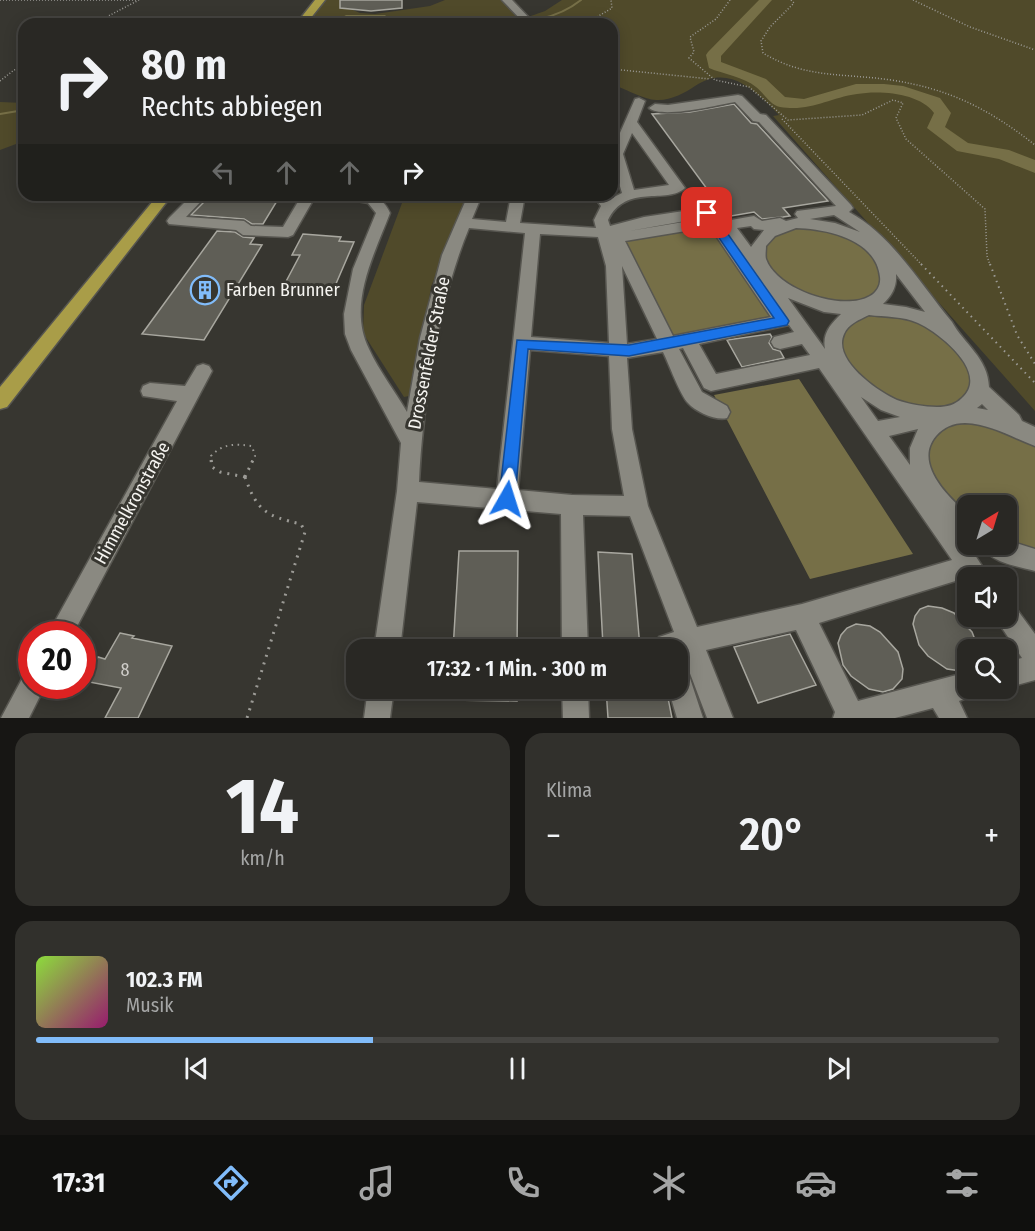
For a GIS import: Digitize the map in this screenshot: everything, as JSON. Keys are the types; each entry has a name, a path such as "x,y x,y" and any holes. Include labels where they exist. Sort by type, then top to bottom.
{"main road":[{"path":"306,18 320,0"},
{"path":"0,401 160,201"}],"street":[{"path":"507,0 524,18"},
{"path":"655,108 668,109 738,98 757,118 762,118 846,208 802,214 807,219 779,227 766,234 759,244 756,268"},
{"path":"629,195 634,151 631,122 639,101"},
{"path":"618,198 678,188 634,151 631,122"},
{"path":"194,201 174,220 243,226 243,230 288,232 306,201"},
{"name":"Drossenfelder Straße","path":"377,201 382,213 356,286 353,327 359,348 398,412 411,444"},
{"name":"Drossenfelder Straße","path":"388,639 408,490 411,444 429,338 450,255 472,201"},
{"path":"512,227 517,201"},
{"path":"604,201 601,220 614,266 622,429 637,506 678,639"},
{"path":"806,341 860,388 916,423 930,428 946,418 963,414 979,389 979,372 970,354 952,336 859,224 843,216 837,210"},
{"path":"462,223 604,233 680,222 716,220 754,221 759,226 795,222 815,224 837,228 856,237 883,255 890,277 887,291 877,302 850,314 838,324 833,337 834,353 806,341 771,332 724,340 721,333 629,351 522,344"},
{"path":"688,644 802,616 971,560 922,488 874,431 806,341 756,268 716,220"},
{"path":"647,227 616,238 695,398 720,412"},
{"path":"507,499 533,228"},
{"path":"756,268 794,296 815,304 838,309 886,309 910,314 932,322 952,336"},
{"path":"806,341 815,304"},
{"path":"780,342 833,337"},
{"path":"688,340 711,383 806,341"},
{"name":"Himmelkronstraße","path":"67,621 203,371"},
{"path":"979,389 1003,415 1028,433"},
{"path":"150,391 191,394"},
{"path":"874,431 916,423 934,416 963,414 994,419 1028,433"},
{"path":"916,423 921,443 922,488 957,520"},
{"path":"408,490 572,505 637,506"},
{"path":"572,505 575,639"},
{"path":"1017,555 1035,560"},
{"path":"802,616 850,717 957,688"},
{"path":"1014,627 1035,654"},
{"path":"688,660 720,718"},
{"path":"1017,672 1035,667"},
{"path":"939,693 954,718"},
{"path":"14,718 25,699"},
{"path":"377,718 380,699"},
{"path":"575,699 576,718"},
{"path":"684,699 690,718"}],"path":[{"path":"0,0 137,0"},
{"path":"104,18 137,0"},
{"path":"593,18 608,13 612,8 611,0"},
{"path":"710,79 689,58 694,52 690,37 716,19 730,0"},
{"path":"791,0 794,3 770,27 761,41 763,53 778,64 789,69 826,75 891,80 969,101 1000,118 1035,145"},
{"path":"914,0 970,27 1035,50"},
{"path":"0,81 18,68"},
{"path":"618,70 743,83 753,89 1035,383"},
{"path":"780,117 803,121 862,115 893,100 903,103 896,118 906,139 985,208 987,256 1017,335 1035,364"},
{"path":"245,477 220,472 212,467 212,456 218,447 230,443 252,446 255,456 245,477 255,504 273,517 301,524 306,532 247,718"}],"shaded area":[{"path":"325,0 350,0 353,10 375,14 430,6 445,0 504,0 520,18 388,18 385,15 356,15 340,18 311,18"},
{"path":"562,0 1035,0 1035,411 773,116 779,115 761,97 741,83 719,77 707,80 667,99 646,98 618,86 618,18 528,17 545,11"},
{"path":"346,15 385,15 389,18 341,18"},
{"path":"0,102 18,103 18,143 0,150"},
{"path":"403,201 465,201 431,287 414,395 404,397 363,333 364,305"},
{"path":"712,224 778,318 672,339 619,239"},
{"path":"799,227 817,227 855,239 882,263 885,289 859,305 799,294 784,285 766,260 767,243 773,236"},
{"path":"888,311 931,325 975,371 969,401 932,413 883,400 837,353 841,325 852,316"},
{"path":"799,379 913,554 810,579 714,395"},
{"path":"969,418 1035,440 1035,556 1017,549 1017,495 957,495 957,515 930,484 924,443 933,429"}],"building":[{"path":"340,0 402,0 402,8 371,11 340,8"},
{"path":"734,104 751,123 757,124 828,201 783,208 790,216 762,219 754,212 731,216 724,207 718,204 652,114 690,112"},
{"path":"205,201 277,201 263,224 252,224 244,219 191,215"},
{"name":"Farben Brunner","path":"217,231 235,232 243,237 254,238 250,244 262,245 204,340 142,334"},
{"path":"303,234 341,237 339,241 354,242 332,293 282,289 300,255 292,255"},
{"path":"770,334 772,337 769,343 773,349 780,351 784,358 742,367 727,340"},
{"path":"459,551 518,551 517,639 454,639"},
{"path":"598,552 632,554 639,639 603,639"},
{"path":"928,606 954,613 957,616 957,627 967,627 972,632 975,639 957,639 957,670 947,669 928,656 919,645 913,624 920,609"},
{"path":"856,624 870,626 880,632 898,652 903,669 902,679 893,689 883,692 869,689 851,676 843,665 838,643 847,628"},
{"path":"120,633 134,636 132,638 172,646 138,718 105,718 121,688 96,683 96,660 98,657 105,659"},
{"path":"790,634 816,685 758,703 734,647"},
{"path":"517,699 517,701 450,700"},
{"path":"607,699 668,699 672,718 608,718"}],"waterway":[{"path":"543,18 562,12 581,0"},
{"path":"766,0 713,55 714,65 760,82 780,102 805,104 856,89 903,91 934,101 943,113 936,128 963,147 1003,154 1035,167"},
{"path":"0,114 18,111"}],"place":[{"name":"Farben Brunner","path":"205,290"}],"route":[{"path":"507,499 522,344 629,351 783,321 707,213"}]}
